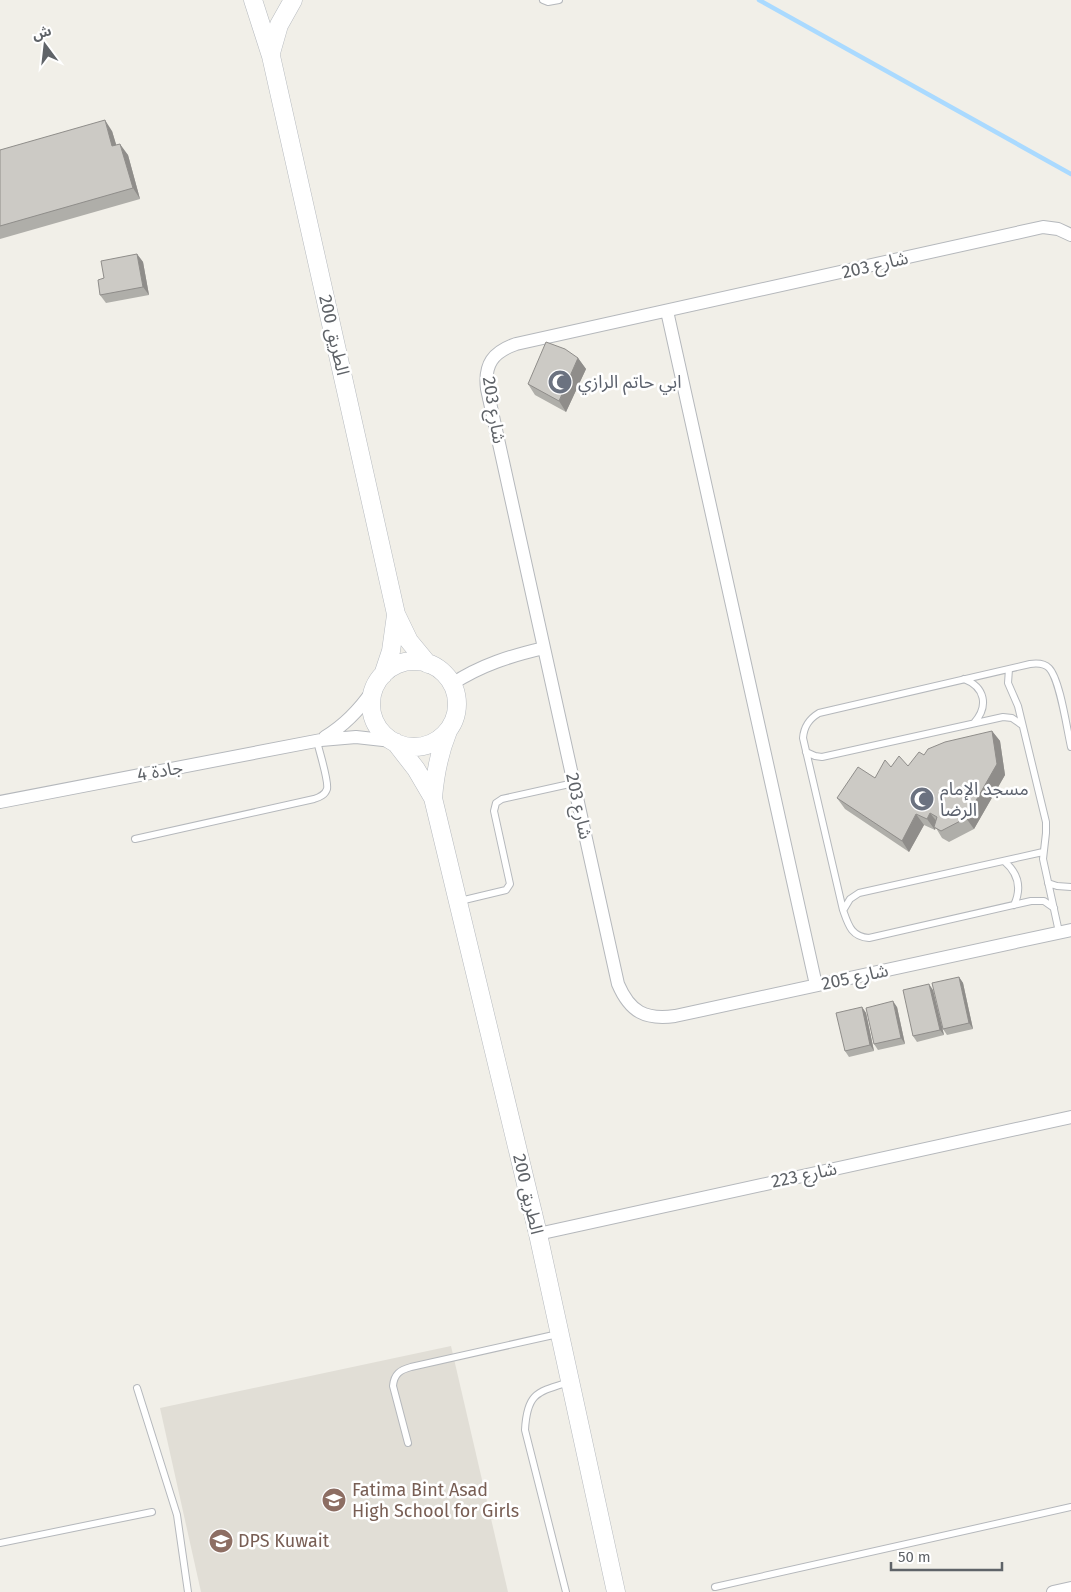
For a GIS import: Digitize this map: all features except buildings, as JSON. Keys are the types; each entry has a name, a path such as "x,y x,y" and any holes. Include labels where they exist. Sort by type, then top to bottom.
{"main road":[{"name":"الطريق 200","path":"253,0 271,56 396,614 409,641 428,664"},
{"name":"الطريق 200","path":"271,56 279,25 293,0"},
{"name":"الطريق 200","path":"383,675 394,639 396,614"},
{"path":"409,662 428,664 442,672 452,684 455,694 455,716 443,735 434,742 412,747 393,742 377,727 373,718 371,699 373,690 390,668 409,662"},
{"name":"الطريق 200","path":"433,798 438,761 450,726"},
{"name":"الطريق 200","path":"393,742 416,769 433,798 538,1234 616,1592"}],"street":[{"name":"شارع 203","path":"638,1012 623,994 618,984 487,389 485,376 488,366 495,355 504,348 516,344 1043,227 1058,229 1071,236"},
{"path":"668,311 816,985"},
{"path":"452,684 473,671 500,659 544,648"},
{"name":"جادة 4","path":"319,740 336,730 350,718 363,705 373,690"},
{"name":"جادة 4","path":"0,802 319,740 356,736 393,742"},
{"name":"شارع 205","path":"638,1012 662,1018 675,1016 1065,931"},
{"name":"شارع 223","path":"538,1234 1071,1117"},
{"path":"1053,1592 1071,1588"}],"lane":[{"path":"543,0 548,2 560,0"},
{"path":"1054,908 1044,901 1038,900 869,938 859,936 848,926 803,738 806,724 819,713 1038,663 1049,668 1056,679 1071,747"},
{"path":"1009,669 1008,683 1018,706 1046,822 1043,860 1054,908 1065,931"},
{"path":"964,679 976,686 982,698 982,712 974,723"},
{"path":"806,752 822,757 1003,716 1012,718 1022,725"},
{"path":"135,839 322,796 327,786 319,740"},
{"path":"458,902 506,890 510,884 494,811 496,803 574,782"},
{"path":"844,910 850,898 859,893 1043,852"},
{"path":"1004,861 1015,873 1018,881 1018,897 1014,905"},
{"path":"1048,883 1071,887"},
{"path":"408,1443 393,1386 395,1377 402,1370 560,1334"},
{"path":"566,1592 525,1430 526,1411 531,1401 541,1391 570,1381"},
{"path":"137,1388 176,1515 188,1592"},
{"path":"715,1587 1071,1508"},
{"path":"0,1543 152,1512"}],"shaded area":[{"name":"Fatima Bint Asad High School for Girls","path":"451,1346 508,1592 201,1592 160,1408"}],"waterway":[{"path":"759,0 1071,174"}],"place":[{"name":"ابي حاتم الرازي","path":"560,382"},
{"name":"مسجد الإمام الرضا","path":"922,799"},
{"name":"Fatima Bint Asad High School for Girls","path":"334,1500"},
{"name":"DPS Kuwait","path":"221,1541"}]}
